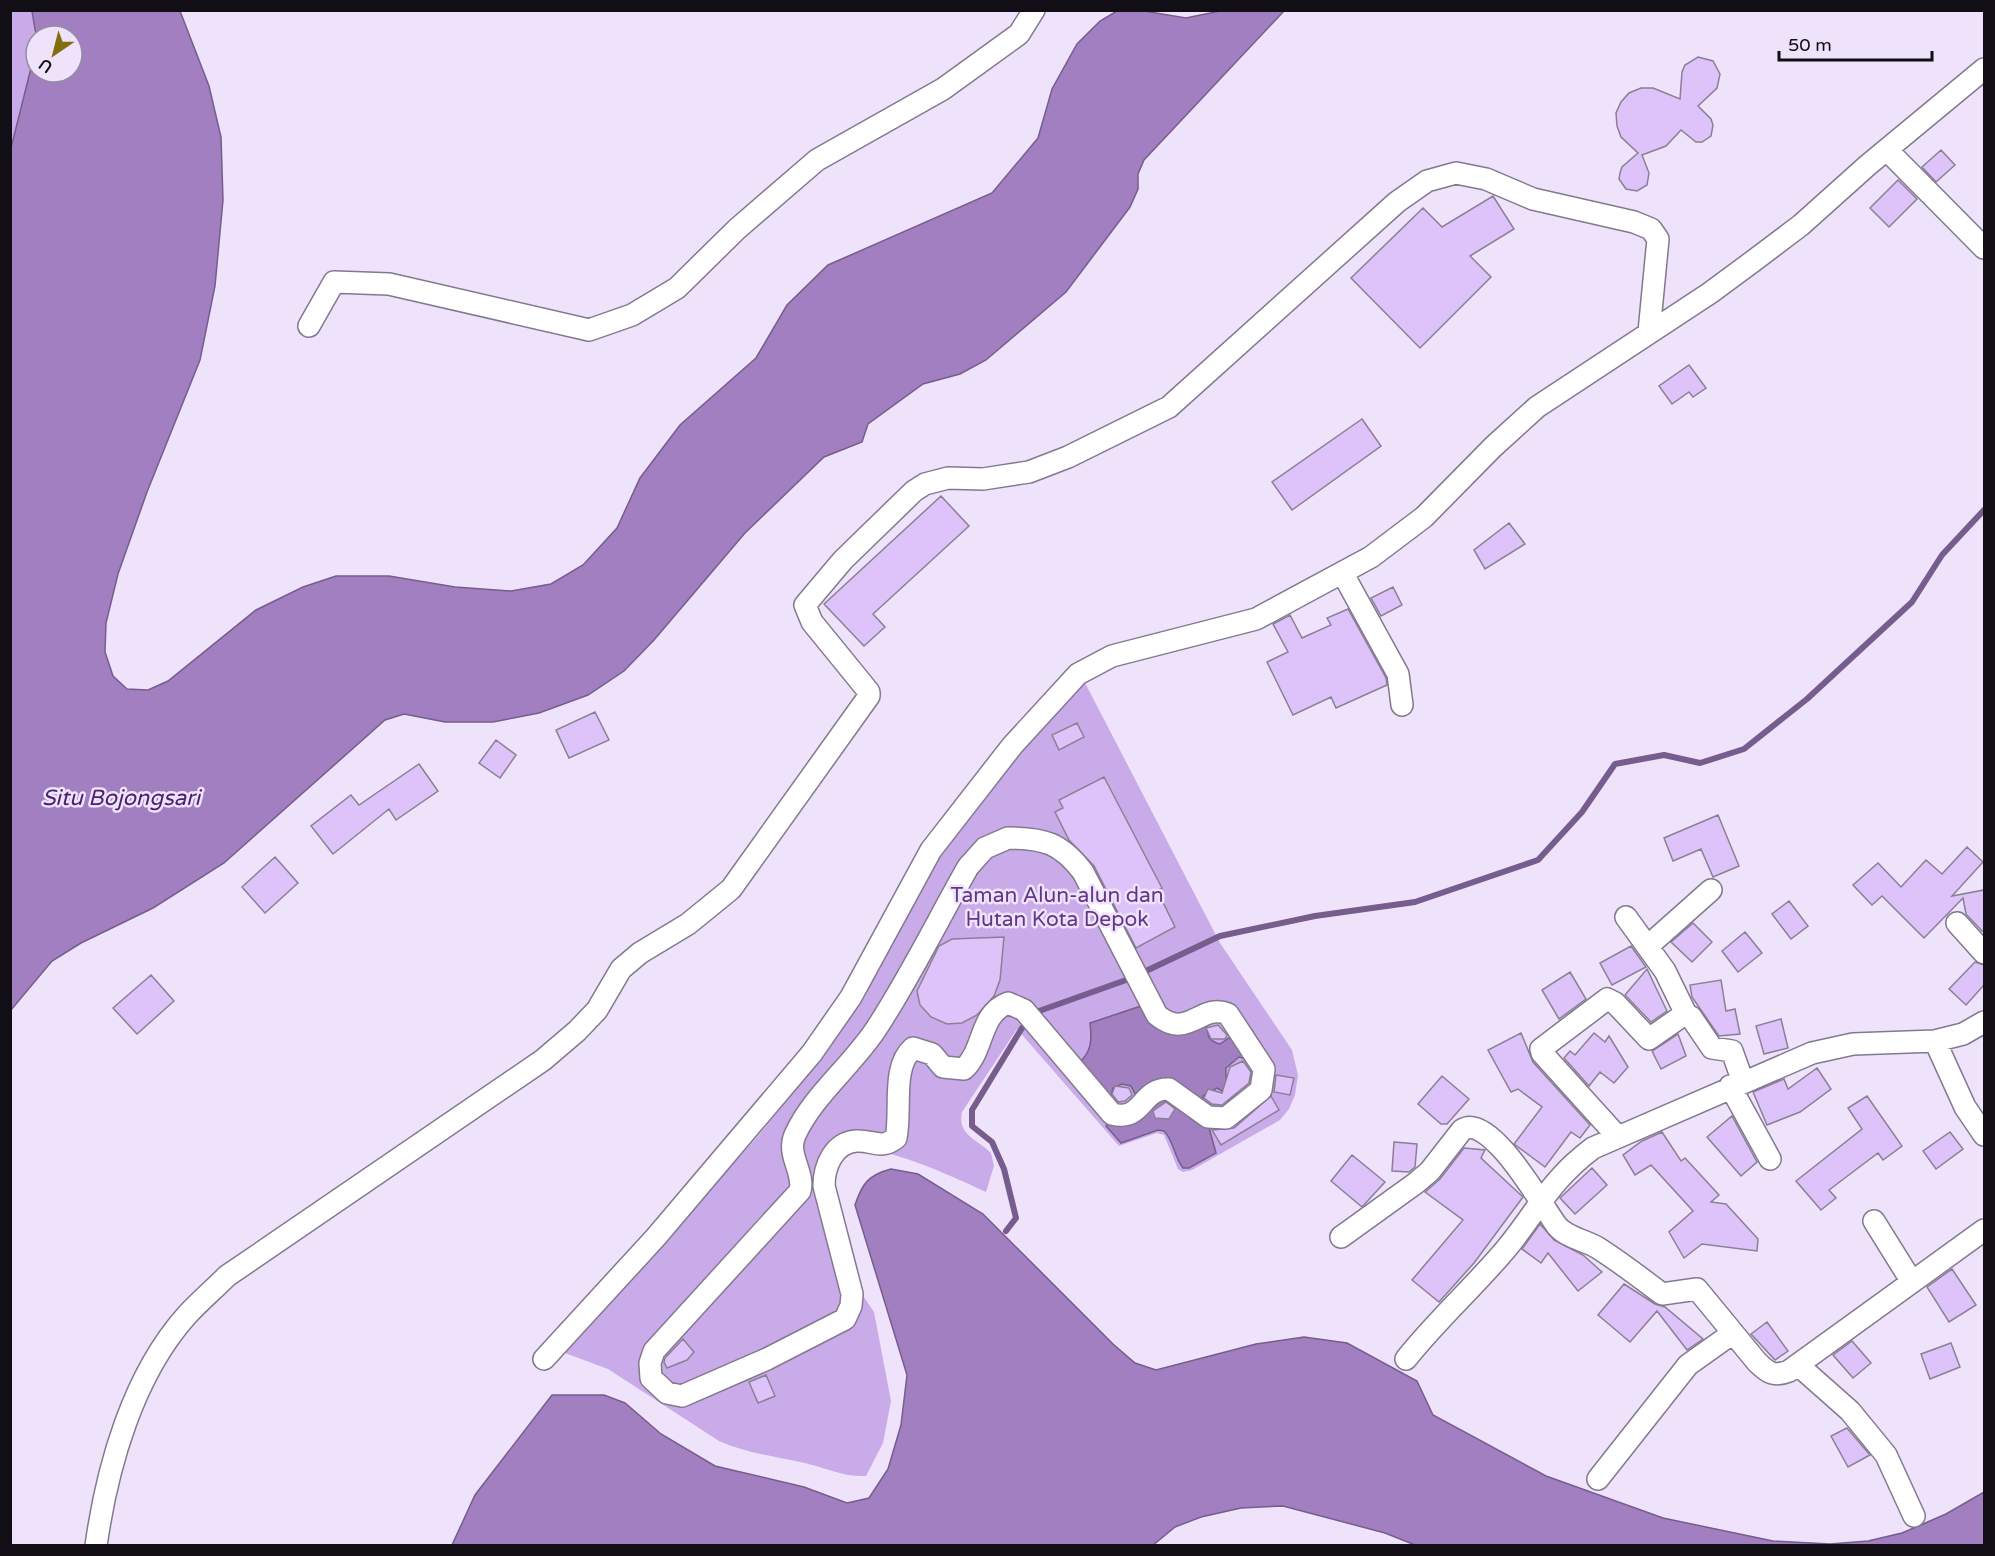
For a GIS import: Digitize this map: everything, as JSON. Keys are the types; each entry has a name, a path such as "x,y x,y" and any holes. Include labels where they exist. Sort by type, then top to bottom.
{"street":[{"path":"309,326 334,282 389,284 589,330 632,315 677,288 736,229 817,160 943,89 1019,34 1034,10"},
{"path":"544,1359 671,1220 812,1053 852,997 930,850 1012,746 1078,674 1112,656 1256,619 1343,574 1409,531 1537,407 1710,293 1802,225 1984,69"},
{"path":"1887,150 1984,248"},
{"path":"96,1545 102,1506 118,1439 144,1377 186,1316 226,1276 543,1060 577,1031 597,1010 621,969 640,953 688,924 731,889 869,696 812,622 805,605 828,575 914,491 935,480 1009,477 1029,472 1068,457 1169,407 1397,202 1427,181 1456,173 1486,179 1533,199 1634,222 1651,229 1658,238 1649,332"},
{"path":"1343,574 1398,674 1402,705"},
{"path":"1008,838 1032,838 1054,844 1070,855 1083,872 1157,1015 1166,1022 1184,1025 1212,1012 1220,1011 1228,1014 1264,1069 1264,1081 1254,1098 1226,1118 1208,1117 1178,1093 1159,1088 1152,1091 1130,1114 1123,1116 1112,1114 1040,1029 1024,1010 1008,1003 998,1007 990,1015 976,1055 964,1069 943,1067 932,1054 913,1048 906,1054 901,1066 896,1138 880,1146 857,1141 842,1146 830,1158 824,1173 824,1186 852,1294 851,1306 845,1319 767,1359 682,1396 667,1393 658,1387 651,1378 650,1364 654,1351 800,1191 803,1180 792,1149 795,1135 811,1110 878,1026 968,867 986,848 1008,838"},
{"path":"1648,946 1711,890"},
{"path":"1626,917 1673,985 1687,1016 1712,1048 1732,1051 1737,1084 1770,1159"},
{"path":"1957,923 1984,953"},
{"path":"1617,1136 1542,1053 1541,1049 1607,999 1649,1040 1687,1016"},
{"path":"1406,1359 1434,1323 1506,1248 1544,1203 1569,1166 1593,1148 1737,1084 1822,1051 1864,1043 1935,1041 1963,1034 1984,1022"},
{"path":"1935,1041 1965,1107 1984,1135"},
{"path":"1341,1237 1416,1184 1466,1127 1484,1133 1499,1145 1544,1203 1558,1226 1567,1234 1601,1250 1662,1294 1697,1289 1767,1373 1781,1374 1798,1365 1984,1230"},
{"path":"1875,1221 1911,1282"},
{"path":"1598,1479 1689,1365 1733,1333"},
{"path":"1798,1365 1850,1411 1886,1455 1914,1516"}],"green space":[{"path":"11,11 32,11 33,24 24,24 24,84 27,84 12,143"},
{"name":"Taman Alun-alun dan Hutan Kota Depok","path":"1083,679 1220,943 1292,1050 1298,1075 1295,1095 1289,1109 1280,1120 1192,1170 1183,1172 1178,1169 1164,1135 1157,1133 1119,1146 1017,1029 962,1112 961,1120 965,1131 991,1153 994,1166 986,1192 920,1164 883,1152 854,1150 841,1156 831,1181 859,1290 874,1312 891,1401 883,1443 866,1476 853,1476 731,1446 719,1441 608,1369 565,1353 760,1134 865,997 901,918 939,852 998,770"}],"water":[{"name":"Situ Bojongsari","path":"32,11 180,11 209,86 221,137 223,200 215,286 200,360 147,492 118,574 106,623 105,652 113,676 127,689 148,690 168,681 256,610 303,587 336,576 389,576 455,587 511,591 551,584 583,565 617,528 640,478 680,425 756,358 787,305 828,265 992,193 1038,138 1052,89 1077,44 1100,21 1117,11 1144,11 1186,18 1220,11 1284,11 1144,160 1138,174 1138,189 1130,207 1066,292 986,360 960,374 923,384 868,424 862,442 824,457 745,533 654,640 624,671 588,695 539,713 493,722 445,722 404,714 385,720 224,863 153,908 81,943 52,961 11,1010 11,148 27,84 84,84 84,24 34,24"},
{"path":"1144,1005 1158,1023 1170,1033 1184,1033 1207,1025 1209,1038 1220,1044 1230,1037 1230,1028 1253,1061 1239,1057 1226,1068 1226,1078 1231,1090 1244,1097 1229,1108 1226,1093 1217,1088 1203,1096 1203,1106 1216,1153 1189,1168 1183,1168 1180,1164 1170,1139 1164,1131 1158,1130 1121,1143 1106,1126 1110,1121 1144,1113 1131,1086 1122,1084 1113,1088 1110,1101 1077,1065 1090,1046 1090,1023"},
{"path":"891,1169 918,1174 983,1214 1113,1344 1135,1363 1156,1370 1256,1344 1304,1337 1347,1343 1417,1381 1433,1415 1546,1476 1663,1518 1773,1541 1830,1544 1868,1541 1902,1533 1946,1514 1984,1492 1984,1545 1415,1545 1385,1533 1283,1506 1241,1508 1201,1517 1175,1527 1152,1546 452,1545 475,1495 552,1395 604,1395 625,1403 661,1434 715,1466 804,1487 847,1503 869,1498 888,1469 901,1425 907,1375 855,1205 860,1191 871,1177"}],"building":[{"path":"1698,57 1713,61 1720,74 1717,88 1698,106 1711,119 1713,125 1711,136 1702,142 1696,142 1681,130 1666,146 1642,155 1649,173 1647,185 1637,191 1626,189 1619,179 1622,167 1638,153 1621,137 1617,126 1616,113 1621,102 1629,93 1641,88 1653,88 1680,99 1682,72 1685,65"},
{"path":"1941,150 1955,165 1936,182 1922,167"},
{"path":"1898,180 1917,199 1889,227 1870,208"},
{"path":"1493,196 1514,229 1470,256 1491,277 1420,348 1351,278 1423,208 1442,227"},
{"path":"1689,365 1706,388 1693,397 1689,392 1672,404 1659,386"},
{"path":"1362,419 1381,446 1292,510 1272,482"},
{"path":"941,496 969,526 873,614 885,627 864,646 824,604"},
{"path":"1509,523 1525,544 1485,569 1474,550"},
{"path":"1393,587 1402,605 1381,616 1371,598"},
{"path":"1348,609 1386,678 1387,685 1336,708 1331,697 1293,715 1267,662 1288,652 1273,624 1290,615 1302,638 1331,625 1327,618"},
{"path":"595,712 609,740 569,758 556,730"},
{"path":"1077,723 1084,737 1059,750 1052,735"},
{"path":"496,740 516,755 500,778 479,763"},
{"path":"419,764 438,791 396,820 389,809 333,854 311,826 351,795 359,805"},
{"path":"1104,777 1162,888 1157,890 1175,927 1136,948 1094,866 1069,840 1055,812 1063,808 1059,800"},
{"path":"1718,815 1739,866 1713,877 1701,849 1673,861 1664,838"},
{"path":"1967,847 1983,862 1952,896 1984,890 1984,931 1966,914 1963,898 1924,938 1882,896 1872,905 1853,885 1878,863 1901,887 1926,860 1942,874"},
{"path":"275,857 298,883 265,913 242,887"},
{"path":"1789,901 1808,926 1791,939 1772,914"},
{"path":"1693,923 1712,942 1692,962 1671,942"},
{"path":"1745,932 1762,953 1738,972 1722,951"},
{"path":"1004,937 1000,980 994,996 977,1015 962,1023 947,1024 931,1017 920,1005 917,991 939,946 952,939"},
{"path":"1631,946 1646,967 1612,985 1600,963"},
{"path":"1975,962 1984,965 1984,985 1966,1005 1949,989"},
{"path":"1647,969 1667,1011 1651,1022 1625,995"},
{"path":"1570,972 1586,999 1559,1019 1542,990"},
{"path":"151,975 174,1001 137,1034 113,1008"},
{"path":"1721,980 1726,1011 1735,1009 1740,1034 1719,1036 1692,997 1690,985"},
{"path":"1781,1019 1788,1048 1764,1054 1756,1026"},
{"path":"1218,1025 1227,1035 1225,1039 1211,1039 1206,1028"},
{"path":"1521,1033 1533,1062 1590,1125 1580,1138 1571,1132 1545,1167 1514,1144 1542,1107 1518,1089 1511,1092 1488,1050"},
{"path":"1594,1033 1605,1042 1609,1036 1628,1067 1614,1083 1600,1072 1589,1086 1564,1058 1570,1051 1575,1055"},
{"path":"1678,1034 1686,1056 1661,1069 1652,1051"},
{"path":"1243,1061 1251,1072 1249,1083 1222,1105 1212,1104 1204,1098 1208,1089 1222,1093 1230,1067"},
{"path":"1817,1068 1831,1089 1800,1112 1767,1125 1753,1092 1784,1079 1788,1089"},
{"path":"1276,1075 1294,1078 1290,1095 1274,1092"},
{"path":"1442,1076 1469,1099 1447,1124 1441,1124 1418,1104"},
{"path":"1115,1086 1129,1088 1132,1095 1125,1101 1118,1102 1112,1094"},
{"path":"1271,1096 1279,1110 1221,1145 1212,1130 1234,1128"},
{"path":"1867,1096 1902,1146 1883,1160 1878,1153 1829,1190 1836,1198 1821,1210 1796,1181 1862,1129 1848,1108"},
{"path":"1166,1102 1175,1109 1169,1119 1155,1118 1153,1111"},
{"path":"1732,1116 1757,1162 1741,1176 1707,1137"},
{"path":"1662,1132 1681,1161 1685,1158 1719,1195 1711,1202 1726,1204 1758,1239 1757,1251 1702,1244 1684,1258 1669,1232 1693,1211 1651,1165 1635,1175 1623,1155 1642,1141"},
{"path":"1950,1132 1963,1149 1936,1169 1923,1151"},
{"path":"1394,1142 1417,1144 1415,1167 1409,1172 1392,1171"},
{"path":"1464,1148 1485,1150 1481,1158 1523,1197 1474,1263 1439,1302 1412,1280 1463,1220 1425,1192 1440,1179"},
{"path":"1352,1155 1385,1182 1362,1207 1331,1181"},
{"path":"1592,1168 1607,1185 1575,1214 1560,1198"},
{"path":"1540,1224 1554,1240 1583,1255 1602,1272 1578,1291 1548,1253 1541,1263 1522,1249"},
{"path":"1952,1269 1976,1305 1949,1322 1927,1287"},
{"path":"1624,1284 1655,1304 1665,1307 1703,1339 1687,1350 1657,1311 1630,1342 1598,1315"},
{"path":"1767,1322 1788,1351 1775,1360 1751,1334"},
{"path":"683,1339 694,1352 687,1360 667,1368 665,1358"},
{"path":"1852,1341 1871,1363 1853,1378 1833,1355"},
{"path":"1951,1343 1960,1367 1930,1379 1921,1354"},
{"path":"766,1375 775,1396 758,1403 749,1382"},
{"path":"1847,1428 1870,1455 1848,1467 1831,1436"}],"waterway":[{"path":"1006,1231 1016,1218 1004,1169 992,1142 972,1126 972,1110 1022,1028 1039,1011 1129,979 1220,936 1315,916 1415,902 1538,860 1582,812 1615,764 1664,755 1700,763 1744,749 1807,699 1912,602 1942,555 1984,510"}]}
